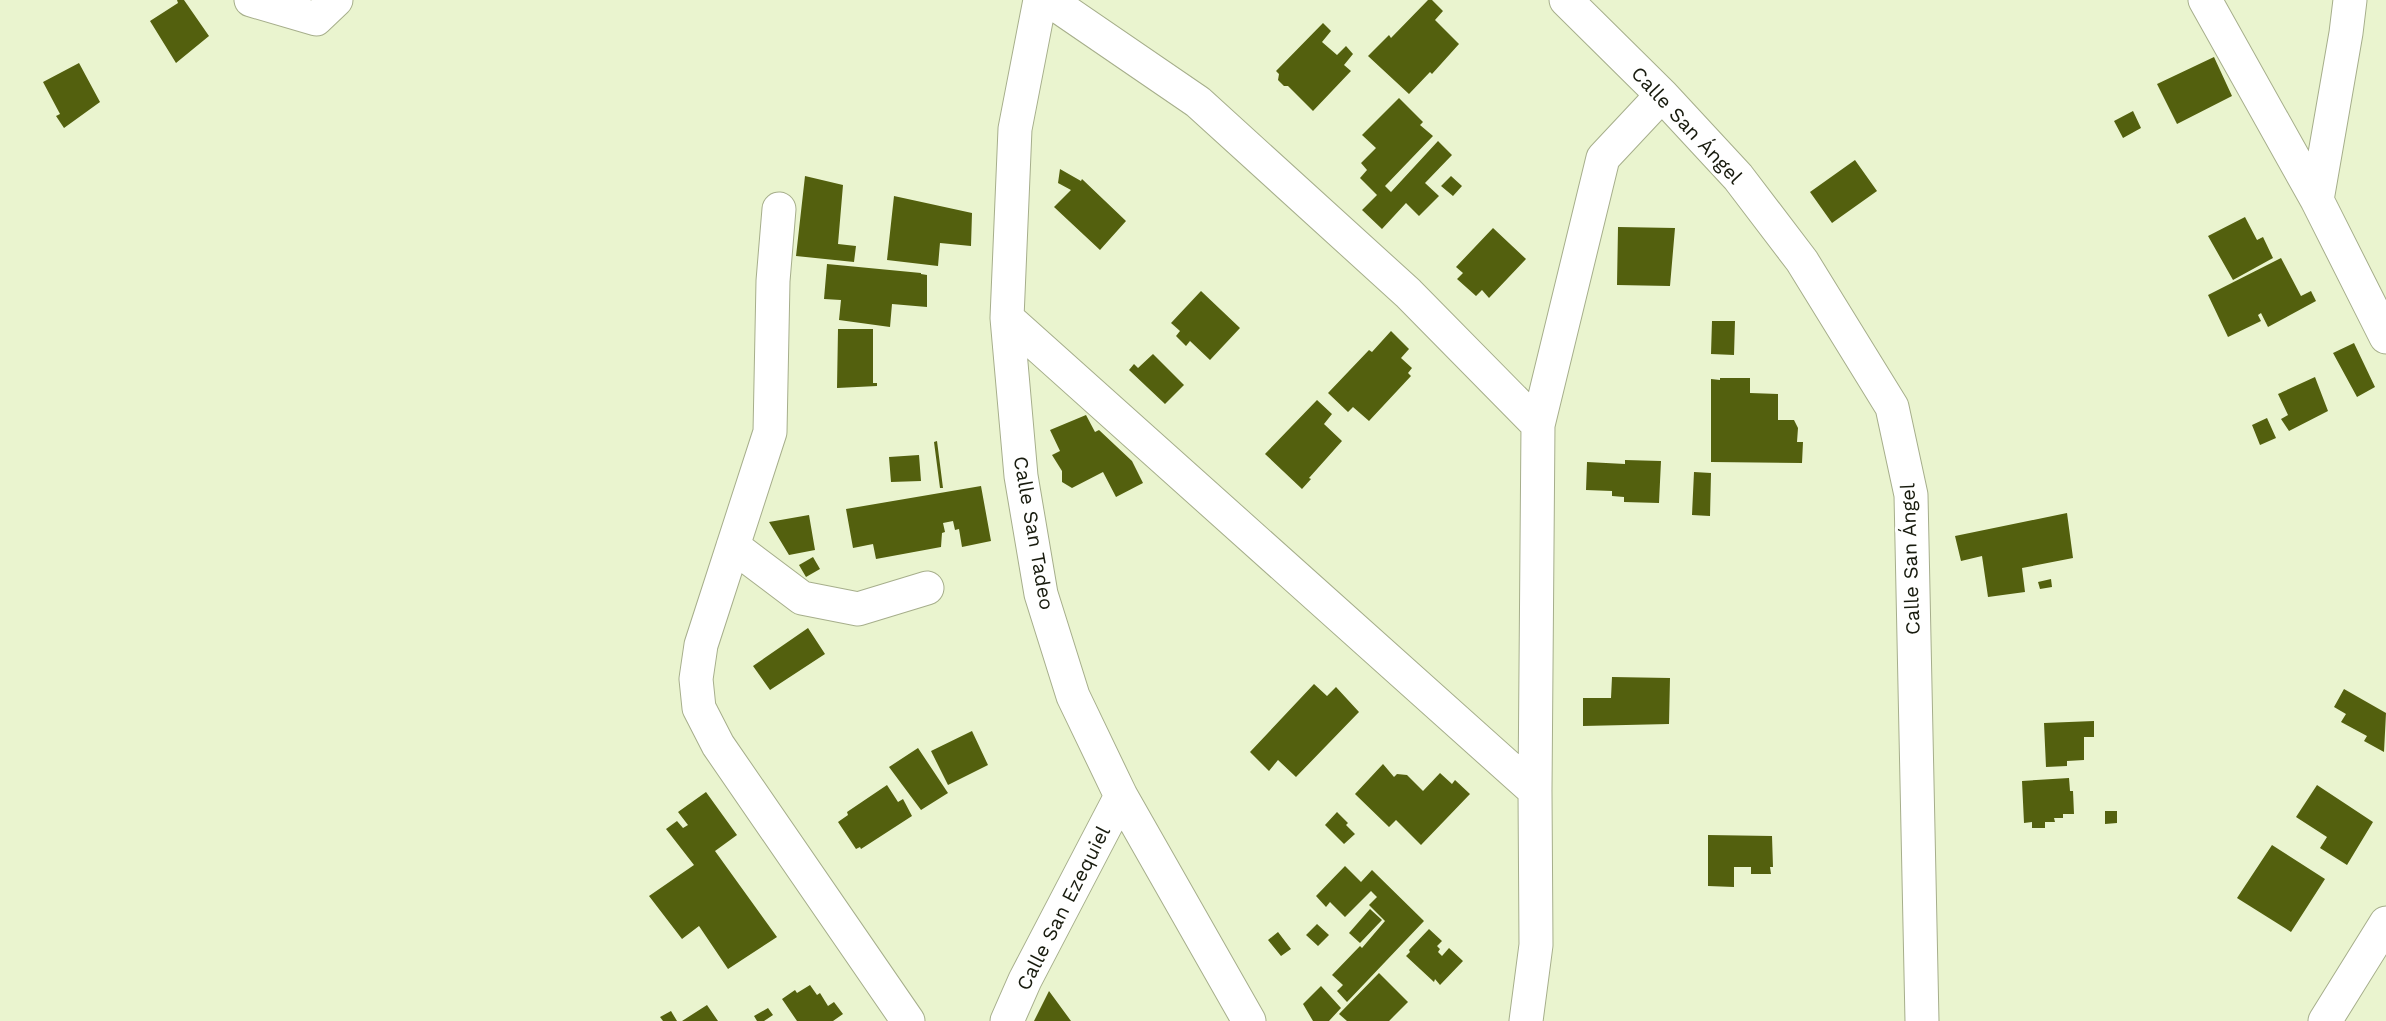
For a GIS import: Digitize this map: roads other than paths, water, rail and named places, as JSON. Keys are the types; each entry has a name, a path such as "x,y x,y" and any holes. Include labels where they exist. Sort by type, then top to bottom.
{"street":[{"path":"251,0 326,9"},
{"name":"Calle San Tadeo","path":"1040,0 1015,129 1007,318 1021,476 1041,594 1073,696 1121,796 1249,1021"},
{"path":"1049,0 1198,102 1408,293 1538,425"},
{"name":"Calle San Ángel","path":"1566,0 1662,95 1738,177 1802,261 1892,407 1911,495 1922,1021"},
{"path":"2205,0 2317,200 2386,337"},
{"path":"2317,200 2350,0"},
{"path":"1526,1021 1536,945 1534,791 1538,425 1603,158 1662,95"},
{"path":"779,209 773,281 770,432 701,645 696,679 699,708 717,745 908,1021"},
{"path":"1007,318 1534,791"},
{"path":"733,546 802,598 858,609 927,588"},
{"name":"Calle San Ezequiel","path":"1007,1021 1025,980 1121,796"},
{"path":"2325,1021 2386,923"}]}
